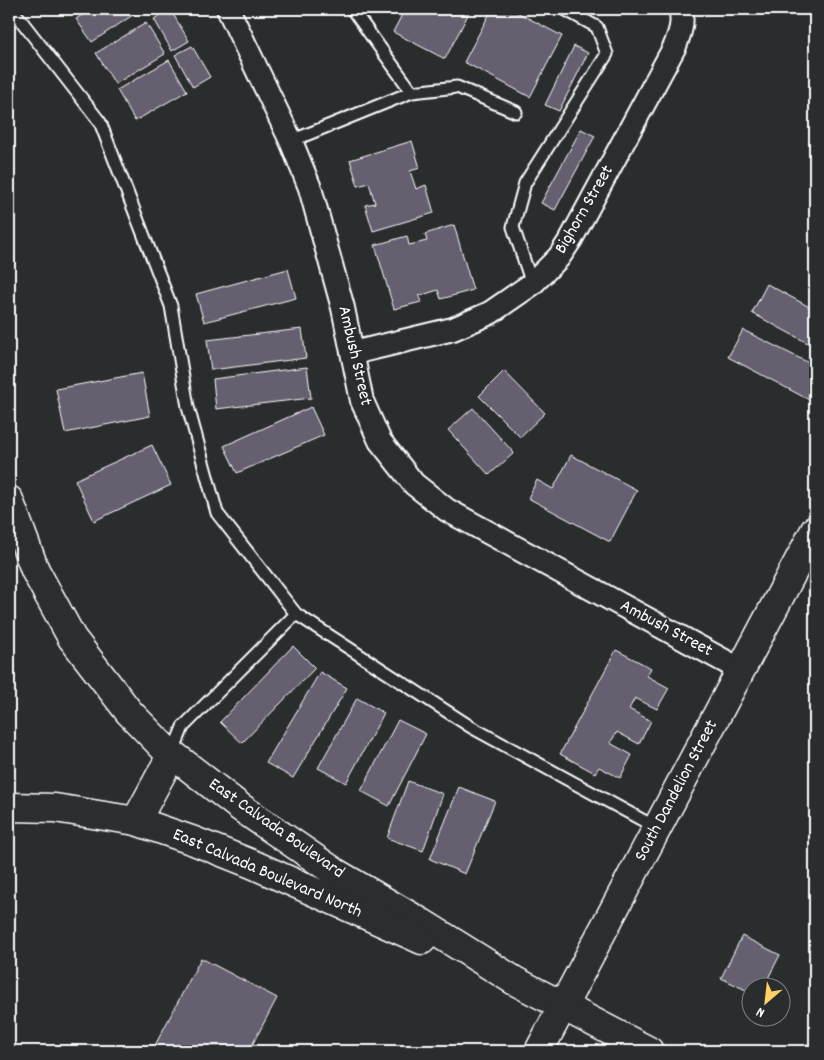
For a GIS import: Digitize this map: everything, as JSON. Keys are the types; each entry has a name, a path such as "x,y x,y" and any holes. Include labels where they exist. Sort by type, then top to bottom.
{"main road":[{"name":"East Calvada Boulevard","path":"9,500 35,570 72,638 129,712 172,754 240,806 336,873 422,923 515,981 649,1051"},
{"name":"South Dandelion Street","path":"539,1051 815,530"},
{"path":"136,821 172,754"},
{"name":"East Calvada Boulevard North","path":"9,807 55,808 136,821 252,864 515,981"}],"street":[{"name":"Bighorn Street","path":"353,353 454,329 490,313 532,284 559,256 571,239 676,46 682,26 680,9"},
{"name":"Ambush Street","path":"234,10 310,188 343,308 362,401 380,441 414,484 455,515 741,670"}],"lane":[{"path":"12,9 100,122 171,306 188,407 217,512 296,614 471,727 657,828"},
{"path":"352,9 412,92"},
{"path":"532,284 513,226 525,182 607,54 597,27 564,9"},
{"path":"291,141 412,92 457,87 516,112"},
{"path":"172,754 183,727 296,614"}],"building":[{"path":"91,9 142,9 92,42 76,19"},
{"path":"170,9 189,41 172,51 154,19"},
{"path":"405,9 471,9 445,59 393,32"},
{"path":"492,9 511,9 562,36 530,97 464,62"},
{"path":"146,23 165,54 115,84 96,53"},
{"path":"192,46 210,77 193,87 175,55"},
{"path":"574,46 588,53 559,111 545,105"},
{"path":"169,60 187,91 135,121 117,90"},
{"path":"581,129 595,136 555,210 541,203"},
{"path":"412,141 420,168 410,171 416,189 426,185 434,213 373,231 365,205 375,203 369,183 358,186 350,160"},
{"path":"454,225 473,290 441,299 438,290 419,296 421,302 394,309 375,245 407,236 409,245 427,241 425,234"},
{"path":"288,269 296,298 204,322 196,294"},
{"path":"767,284 815,310 815,347 752,313"},
{"path":"302,329 306,358 211,370 207,340"},
{"path":"743,330 815,366 815,403 728,357"},
{"path":"307,367 311,398 216,409 213,379"},
{"path":"504,371 545,413 520,437 479,396"},
{"path":"142,373 150,416 65,433 56,389"},
{"path":"311,407 324,435 237,473 224,446"},
{"path":"473,408 514,453 489,475 448,430"},
{"path":"152,445 171,485 94,521 75,480"},
{"path":"571,455 637,490 610,542 528,498 537,480 553,489"},
{"path":"293,646 315,668 242,743 220,722"},
{"path":"616,650 651,668 647,676 669,688 657,709 635,698 629,709 651,721 639,744 617,732 610,743 632,755 620,778 599,767 595,773 560,754"},
{"path":"320,672 347,688 293,778 266,763"},
{"path":"357,698 384,713 346,783 318,768"},
{"path":"398,720 426,734 389,806 361,791"},
{"path":"408,781 443,794 423,851 387,838"},
{"path":"459,787 495,801 465,874 430,859"},
{"path":"742,936 780,955 768,978 742,978 742,988 721,978"},
{"path":"201,958 277,998 249,1051 152,1051"}]}
